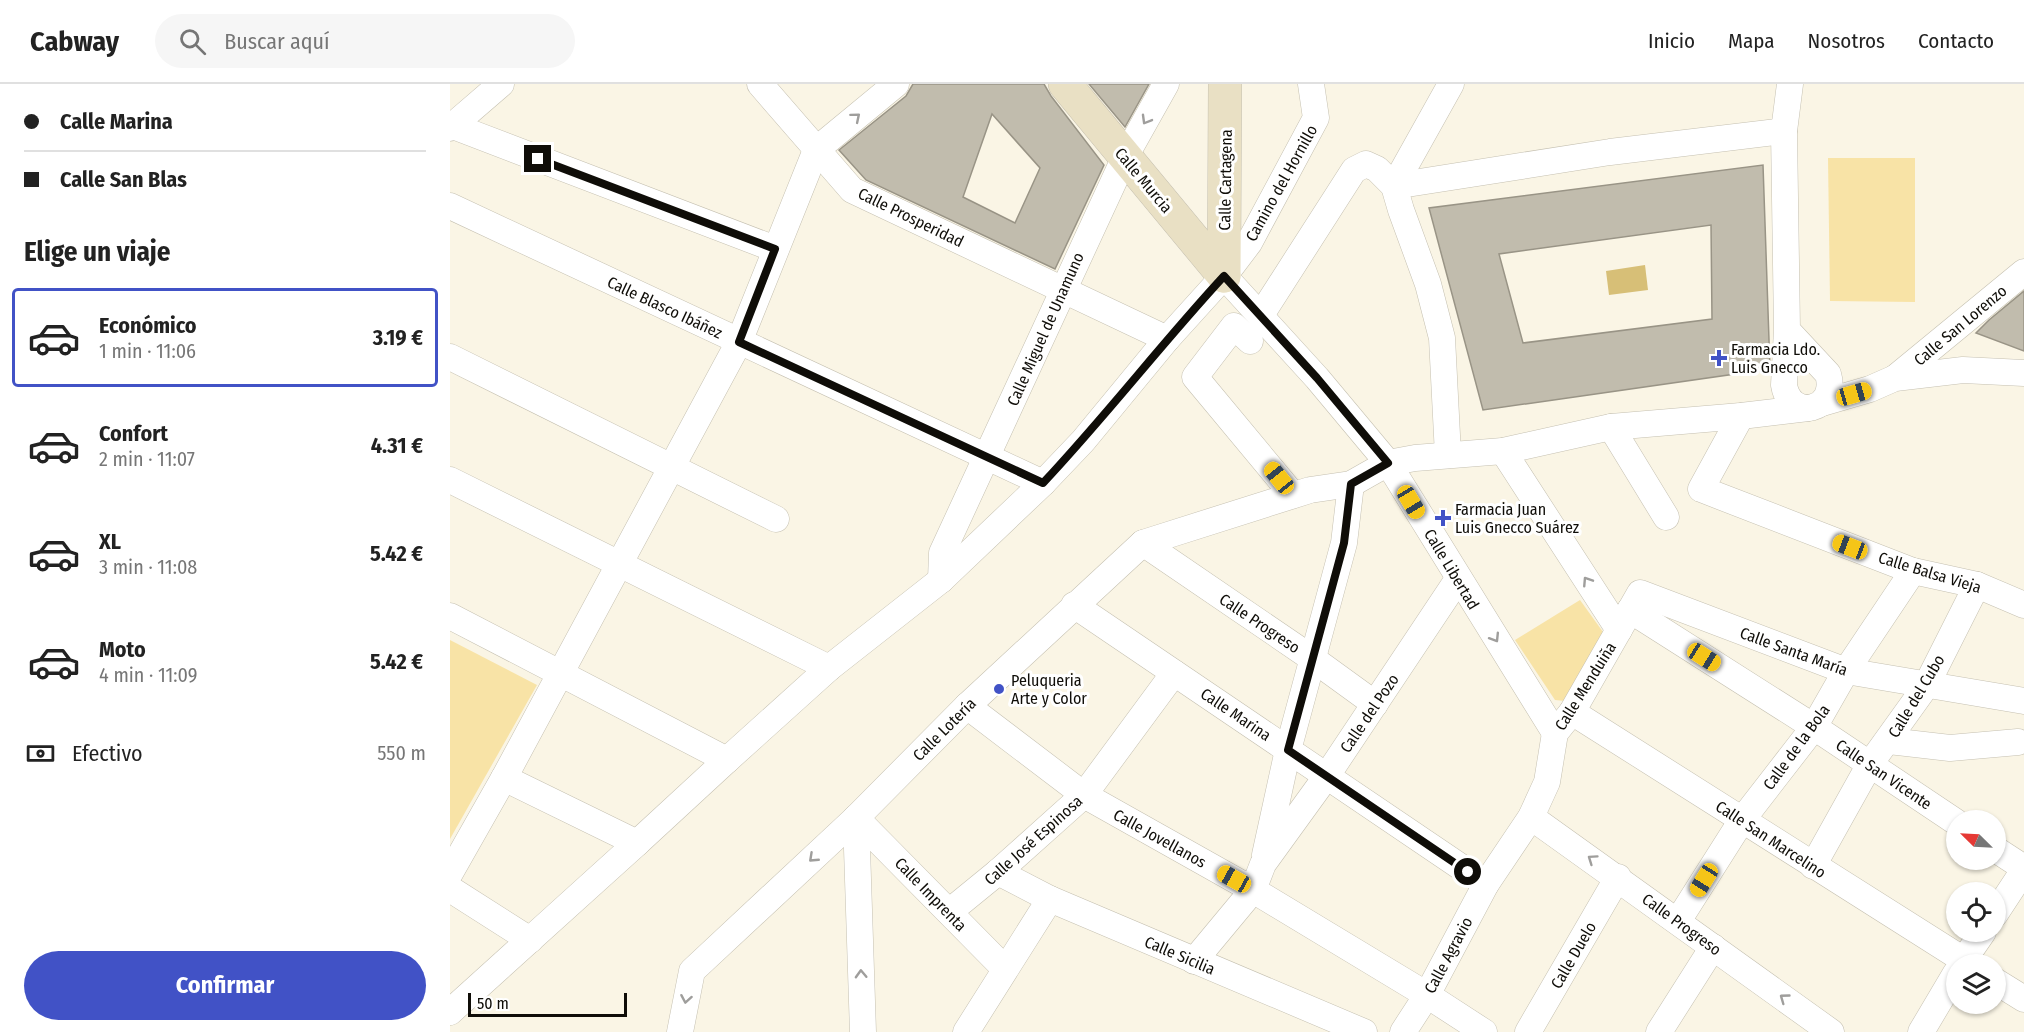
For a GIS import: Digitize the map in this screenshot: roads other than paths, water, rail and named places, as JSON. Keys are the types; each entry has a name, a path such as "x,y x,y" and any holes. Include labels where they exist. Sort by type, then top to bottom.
{"street":[{"path":"501,84 451,127 775,249"},
{"name":"Calle Prosperidad","path":"760,84 852,190 1167,339"},
{"path":"450,873 504,778 739,342 816,150 896,84"},
{"name":"Calle Murcia","path":"1065,84 1224,276"},
{"name":"Calle Miguel de Unamuno","path":"941,580 942,553 1125,157 1166,84"},
{"name":"Calle Cartagena","path":"1224,276 1226,84"},
{"name":"Camino del Hornillo","path":"450,1012 829,668 941,580 1043,483 1083,441 1167,339 1224,276 1249,243 1316,118 1311,84"},
{"path":"1394,186 1451,84"},
{"path":"1786,330 1823,369 1830,390 1815,406 1801,407 1789,399 1785,381 1784,131 1790,84"},
{"path":"1394,186 1610,152 1784,131"},
{"path":"1261,315 1354,170 1366,164 1377,169 1394,186 1428,284 1442,338 1448,455"},
{"name":"Calle Blasco Ibáñez","path":"450,206 1043,483"},
{"name":"Calle San Lorenzo","path":"1895,378 2024,272"},
{"name":"Calle Libertad","path":"1224,276 1323,385 1388,463 1555,733"},
{"path":"1250,341 1234,326 1195,376 1301,493"},
{"path":"450,357 776,519"},
{"path":"1748,415 1785,381 1789,370 1801,362 1870,389"},
{"path":"1263,864 1288,750 1344,543 1351,484 1388,463 1415,458 1503,451 1611,427 1748,415 1815,406 1870,389 1895,378 1963,370 2024,373"},
{"name":"Calle Balsa Vieja","path":"1748,415 1701,489 1913,571 1977,585 2024,605"},
{"path":"1611,427 1666,518"},
{"path":"1503,451 1630,611"},
{"path":"450,480 829,668"},
{"name":"Calle Lotería","path":"680,1032 692,971 856,818 967,706 1143,543 1301,493 1351,484"},
{"name":"Calle Progreso","path":"1143,543 1314,659 1375,704"},
{"name":"Calle de la Bola","path":"1678,921 1742,820 1814,727 1846,671 1913,571"},
{"name":"Calle del Pozo","path":"1194,961 1253,890 1263,864 1326,777 1458,579"},
{"name":"Calle del Cubo","path":"1813,866 1870,764 1926,686 1977,585"},
{"name":"Calle Marina","path":"1074,606 1486,884"},
{"name":"Calle Santa María","path":"1630,611 1846,671 2024,701"},
{"name":"Calle Menduiña","path":"1531,817 1547,782 1555,733 1572,712 1630,611"},
{"name":"Calle San Vicente","path":"1630,611 1814,727 1946,815"},
{"path":"450,616 727,760"},
{"name":"Calle José Espinosa","path":"948,912 998,872 1084,795 1174,673"},
{"name":"Calle Jovellanos","path":"967,706 1084,795 1253,890 1484,1032"},
{"name":"Calle San Marcelino","path":"1572,712 1813,866 1946,955"},
{"path":"1888,741 1950,748 2018,742"},
{"path":"504,778 637,843"},
{"name":"Calle Progreso","path":"1531,817 1832,1032"},
{"name":"Calle Agravio","path":"1403,1032 1427,995 1486,884 1531,817"},
{"path":"856,818 863,1032"},
{"name":"Calle Imprenta","path":"856,818 1005,969"},
{"path":"2006,857 2024,869 2006,897"},
{"name":"Calle Sicilia","path":"998,872 1050,899 1364,1032"},
{"name":"Calle Duelo","path":"1528,1032 1618,877"},
{"path":"450,889 530,940"},
{"path":"966,1032 1050,899"},
{"path":"1659,1032 1713,947"},
{"path":"2006,988 2024,999"},
{"path":"1921,1032 1946,993"}],"place":[{"name":"Farmacia Ldo. Luis Gnecco","path":"1719,358"},
{"name":"Farmacia Juan Luis Gnecco Suárez","path":"1443,518"},
{"name":"Peluqueria Arte y Color","path":"999,689"}]}
